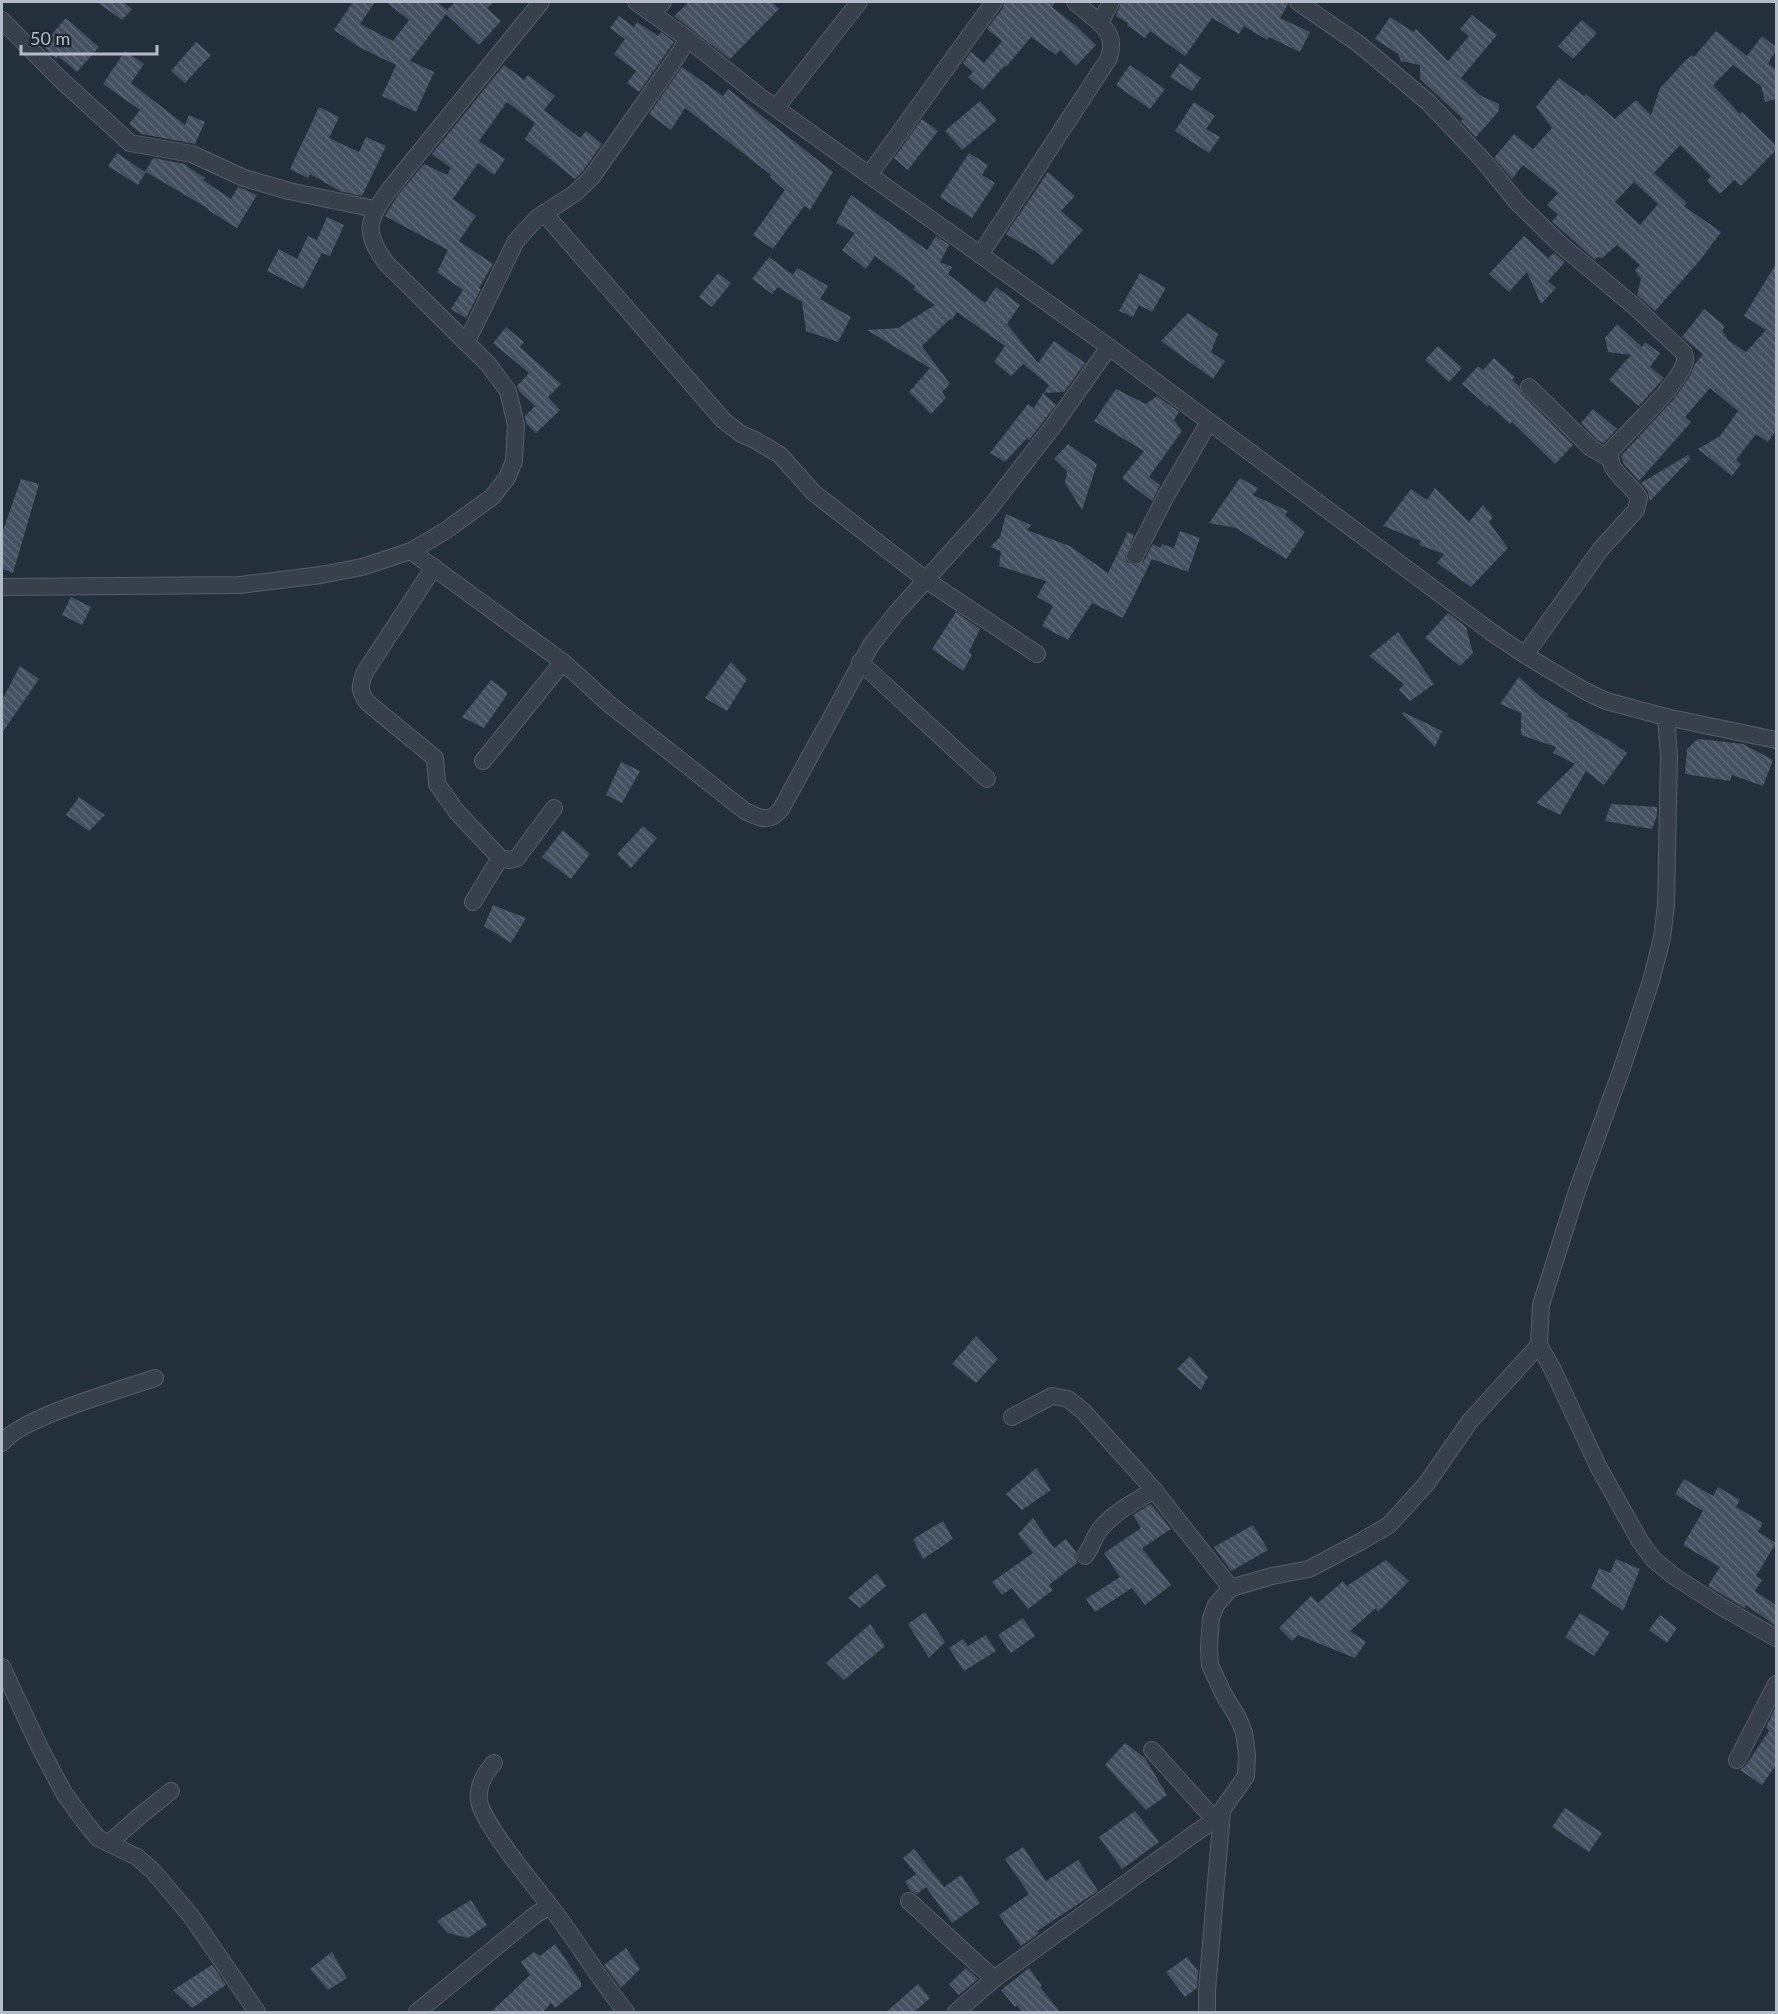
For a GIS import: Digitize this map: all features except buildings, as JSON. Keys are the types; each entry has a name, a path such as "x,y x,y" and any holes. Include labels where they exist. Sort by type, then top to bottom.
{"street":[{"path":"2,587 240,585 321,575 362,567 411,551 445,531 492,497 507,478 514,461 516,425 508,391 488,364 459,333 401,280 375,249 370,226 375,209 390,189 541,2"},
{"path":"636,2 657,7 688,39 776,108 1109,347 1526,655 1606,701 1666,717 1776,740"},
{"path":"776,108 859,2"},
{"path":"869,175 994,2"},
{"path":"980,255 1109,58 1112,45 1111,33 1075,2"},
{"path":"1100,23 1111,2"},
{"path":"1298,2 1359,44 1428,102 1482,159 1517,202 1560,244 1634,306 1684,353 1686,358 1681,371 1663,394 1611,451 1609,458 1612,468 1634,489 1639,498 1636,510 1600,550 1526,655"},
{"path":"2,20 58,77 130,143 192,154 244,178 289,191 375,209"},
{"path":"466,343 516,241 544,213 574,194 591,178 688,39"},
{"path":"544,213 723,420 741,434 780,455 814,493 926,580 1037,654"},
{"path":"411,551 563,662 609,704 745,811 768,819 774,817 781,809 860,662 890,620 986,513 1054,425 1109,347"},
{"path":"1529,387 1591,448 1609,458"},
{"path":"1135,556 1166,496 1209,422"},
{"path":"434,567 365,672 359,684 361,694 368,703 435,758 437,784 457,812 500,858 509,860 517,858 554,808"},
{"path":"483,761 563,662"},
{"path":"860,662 987,779"},
{"path":"1666,717 1669,756 1666,905 1662,938 1651,981 1577,1191 1541,1305 1539,1345 1599,1468 1636,1534 1653,1559 1675,1577 1776,1638"},
{"path":"473,902 500,858"},
{"path":"957,2012 994,1979 1218,1815 1246,1776 1247,1755 1244,1732 1222,1693 1210,1665 1211,1618 1216,1605 1231,1588 1272,1575 1310,1569 1389,1525 1427,1483 1470,1421 1539,1345"},
{"path":"2,1443 8,1435 45,1416 155,1378"},
{"path":"1012,1417 1052,1396 1068,1399 1083,1412 1154,1490 1231,1588"},
{"path":"1085,1556 1101,1528 1128,1505 1154,1490"},
{"path":"2,1667 64,1793 98,1838 137,1857 153,1871 191,1916 257,2013"},
{"path":"1737,1760 1776,1684"},
{"path":"1152,1750 1218,1815 1207,2013"},
{"path":"494,1763 485,1773 479,1789 479,1803 493,1829 573,1935 626,2013"},
{"path":"109,1843 171,1791"},
{"path":"909,1901 994,1979"},
{"path":"417,2013 535,1915 550,1906"}]}
